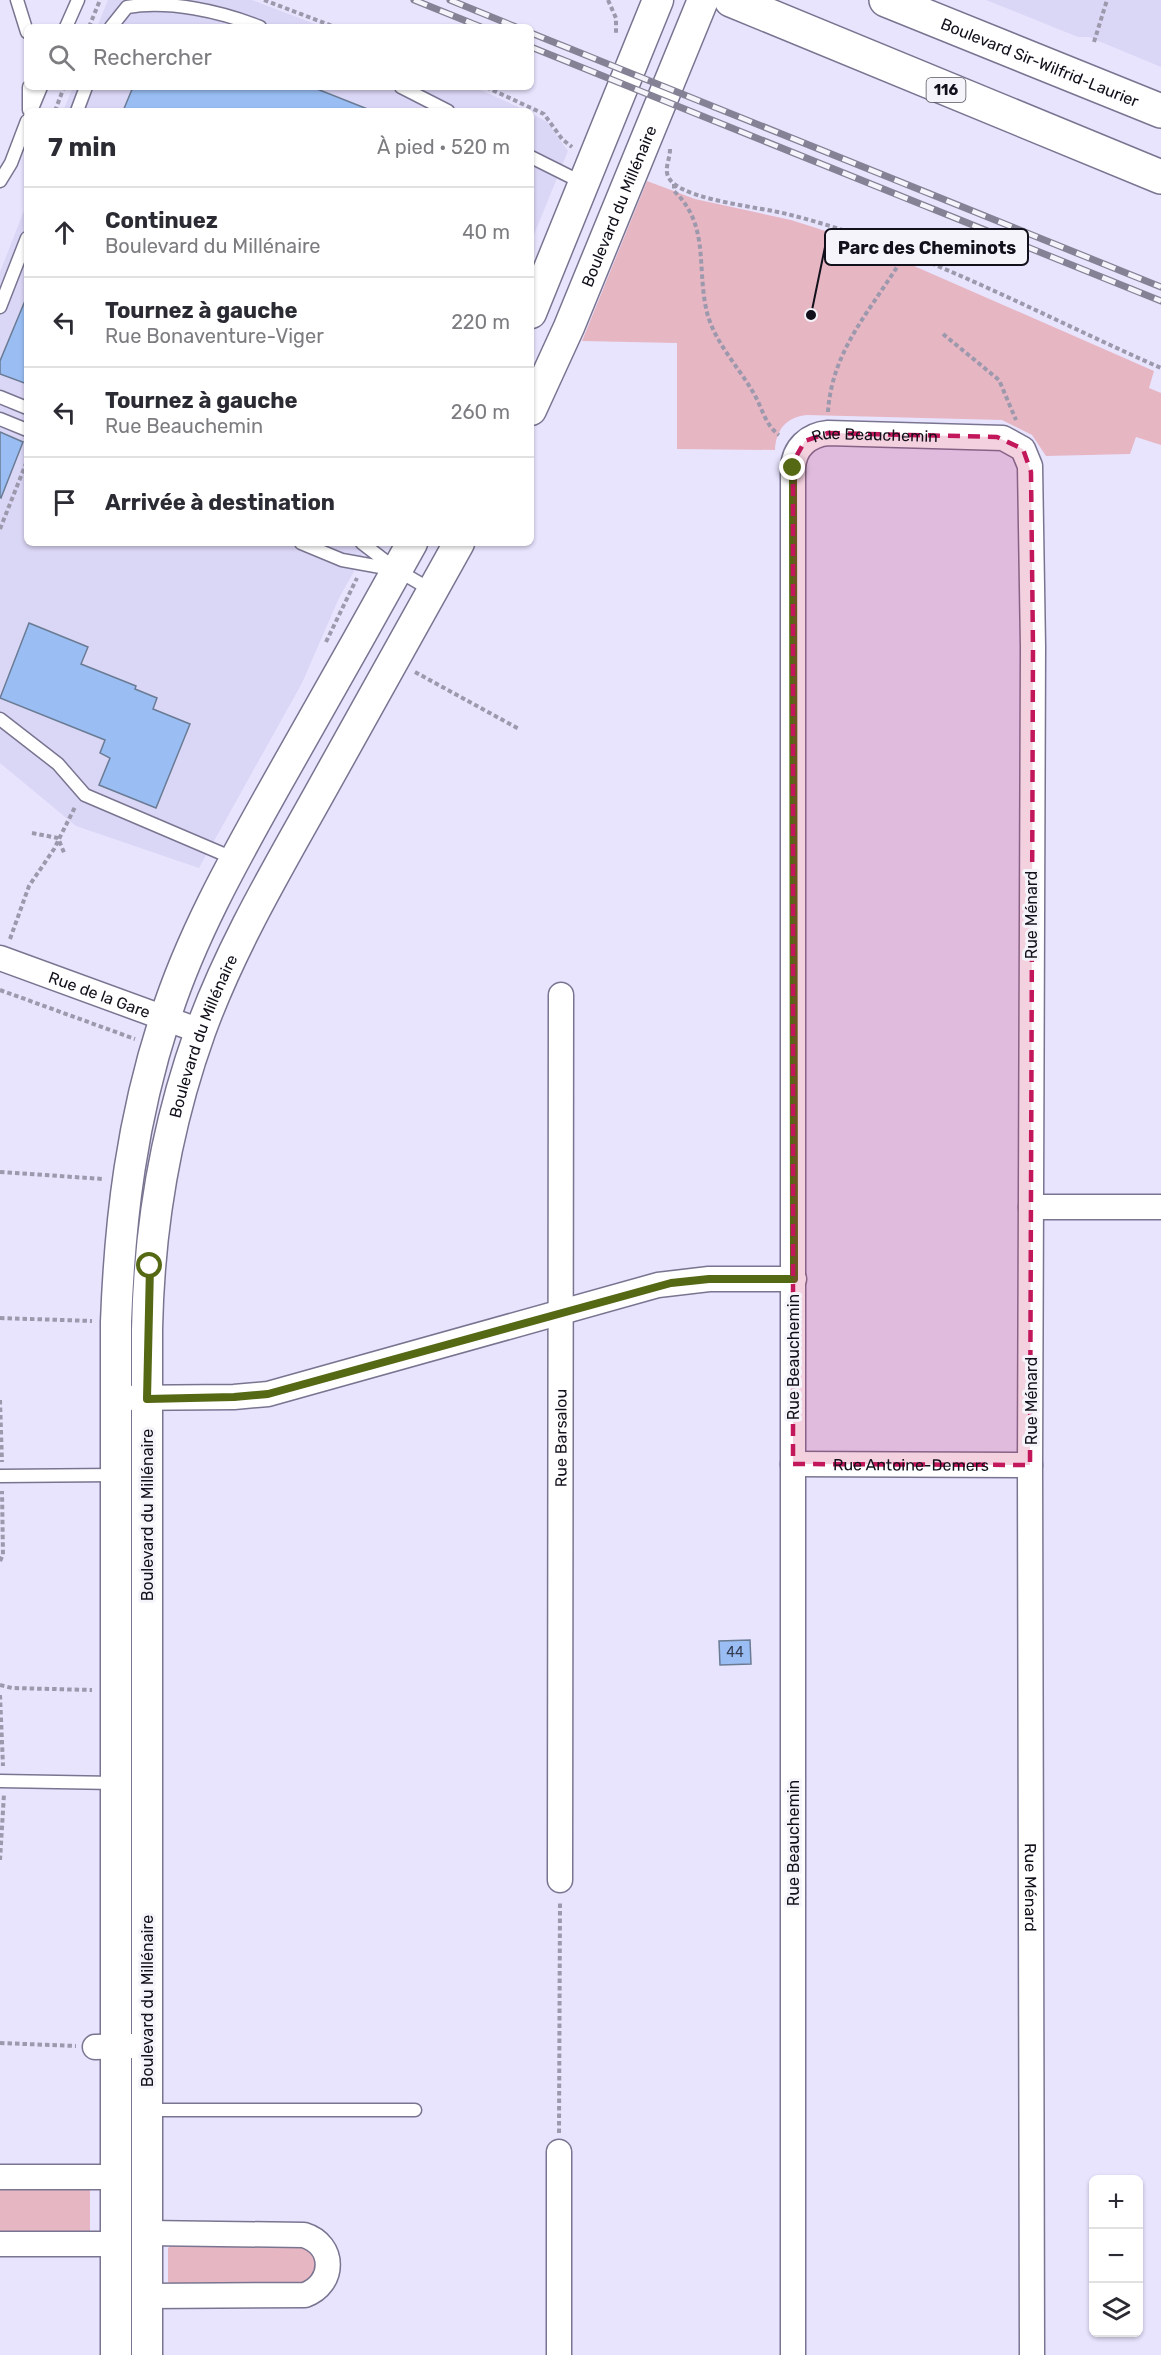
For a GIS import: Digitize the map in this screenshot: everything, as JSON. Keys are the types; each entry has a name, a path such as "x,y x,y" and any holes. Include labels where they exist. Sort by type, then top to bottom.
{"main road":[{"name":"116","path":"731,0 1161,177"},
{"name":"Boulevard Sir-Wilfrid-Laurier","path":"886,0 1161,111"}],"street":[{"path":"534,306 658,0"},
{"name":"Boulevard du Millénaire","path":"534,404 570,327 703,0"},
{"name":"Rue Beauchemin","path":"793,2355 795,456 806,441 828,433 1021,439"},
{"name":"Rue Ménard","path":"1021,439 1030,466 1031,501 1032,2355"},
{"name":"Boulevard du Millénaire","path":"116,2355 116,2177 106,2047 116,1783 117,1284 126,1181 137,1117 165,1017 194,942 235,859 410,546"},
{"name":"Boulevard du Millénaire","path":"147,2355 147,1399 148,1296 156,1215 177,1106 200,1031 251,918 457,546"},
{"name":"Rue de la Gare","path":"0,958 200,1031"},
{"name":"Rue Barsalou","path":"560,1880 561,995"},
{"path":"1031,1207 1161,1207"},
{"path":"116,1398 234,1397 268,1394 560,1311 679,1282 794,1279"},
{"name":"Rue Antoine-Demers","path":"793,1464 1030,1466"},
{"path":"106,2047 147,2046"},
{"path":"559,2152 559,2355"},
{"path":"0,2177 116,2177"},
{"path":"147,2233 304,2235 320,2243 329,2264 327,2276 320,2286 305,2295 147,2296"},
{"path":"0,2244 117,2244"}],"lane":[{"path":"18,0 25,24"},
{"path":"67,24 78,0"},
{"path":"113,24 127,7 154,3 194,5 251,24"},
{"path":"28,90 30,108"},
{"path":"31,108 40,90"},
{"path":"78,108 85,90"},
{"path":"407,90 442,108"},
{"path":"0,181 11,163 24,129"},
{"path":"534,158 584,183"},
{"path":"0,307 24,246"},
{"path":"0,396 24,407"},
{"path":"0,419 24,429"},
{"path":"308,546 342,560 397,570"},
{"path":"366,546 397,570 433,591"},
{"path":"0,719 58,764 85,795 235,859"},
{"path":"0,1476 116,1475"},
{"path":"0,1781 116,1783"},
{"path":"147,2110 415,2110"}],"path":[{"path":"90,24 100,0"},
{"path":"264,0 327,24"},
{"path":"1094,42 1107,0"},
{"path":"56,108 63,90"},
{"path":"492,90 531,108"},
{"path":"534,109 544,114 562,138 574,148"},
{"path":"667,144 670,152 666,171 674,183 674,191 684,201 696,221 703,292 712,327 754,394 771,429 779,435"},
{"path":"674,183 715,199 830,226 905,254 1161,368"},
{"path":"828,412 834,372 843,349 905,254"},
{"path":"943,334 999,380 1021,439"},
{"path":"0,529 24,469"},
{"path":"394,661 519,729"},
{"path":"0,958 9,942 29,886 54,849 72,811 85,795"},
{"path":"32,834 58,838"},
{"path":"58,838 65,855"},
{"name":"Rue de la Gare","path":"0,990 135,1039"},
{"path":"0,1172 104,1179"},
{"path":"0,1318 95,1321"},
{"path":"0,1685 12,1688 94,1690"},
{"path":"559,2152 560,1880"},
{"path":"0,2043 106,2047"}],"highlighted area":[{"path":"828,433 997,437 1023,449 1031,472 1033,647 1030,1465 793,1464 793,462 805,441"}],"shaded area":[{"path":"108,0 252,0 315,24 98,24"},
{"path":"986,0 1161,0 1161,67 1089,37 1078,37"},
{"path":"72,90 481,90 520,108 64,108"},
{"path":"534,115 547,122 568,151 534,235"},
{"path":"647,181 695,199 791,220 857,241 1154,371 1149,388 1161,393 1161,445 1136,437 1130,454 1046,456 1032,435 1002,420 807,415 793,418 784,426 777,436 775,450 677,449 677,343 582,341"},
{"path":"24,211 24,546 368,546 339,598 302,683 199,868 76,826 0,763 0,272"},
{"path":"0,2186 90,2188 90,2232 0,2234"},
{"path":"297,2244 310,2251 315,2262 316,2273 306,2284 173,2285 168,2282 168,2248 172,2245"}],"building":[{"path":"132,90 320,90 365,108 124,108"},
{"path":"24,303 24,383 0,374 0,361"},
{"path":"0,432 23,442 1,498 0,497"},
{"path":"29,623 88,647 81,664 136,686 135,689 157,698 153,709 190,724 156,808 99,785 110,758 100,753 105,740 0,698"},
{"path":"750,1640 751,1664 720,1665 719,1641"}],"railway":[{"path":"414,0 474,24"},
{"path":"450,0 509,24"},
{"path":"534,34 1161,287"},
{"path":"534,48 1161,301"}],"place":[{"name":"Parc des Cheminots","path":"811,315"}],"route":[{"path":"150,1266 147,1399 268,1394 658,1285 709,1279 794,1279 793,468"}]}
